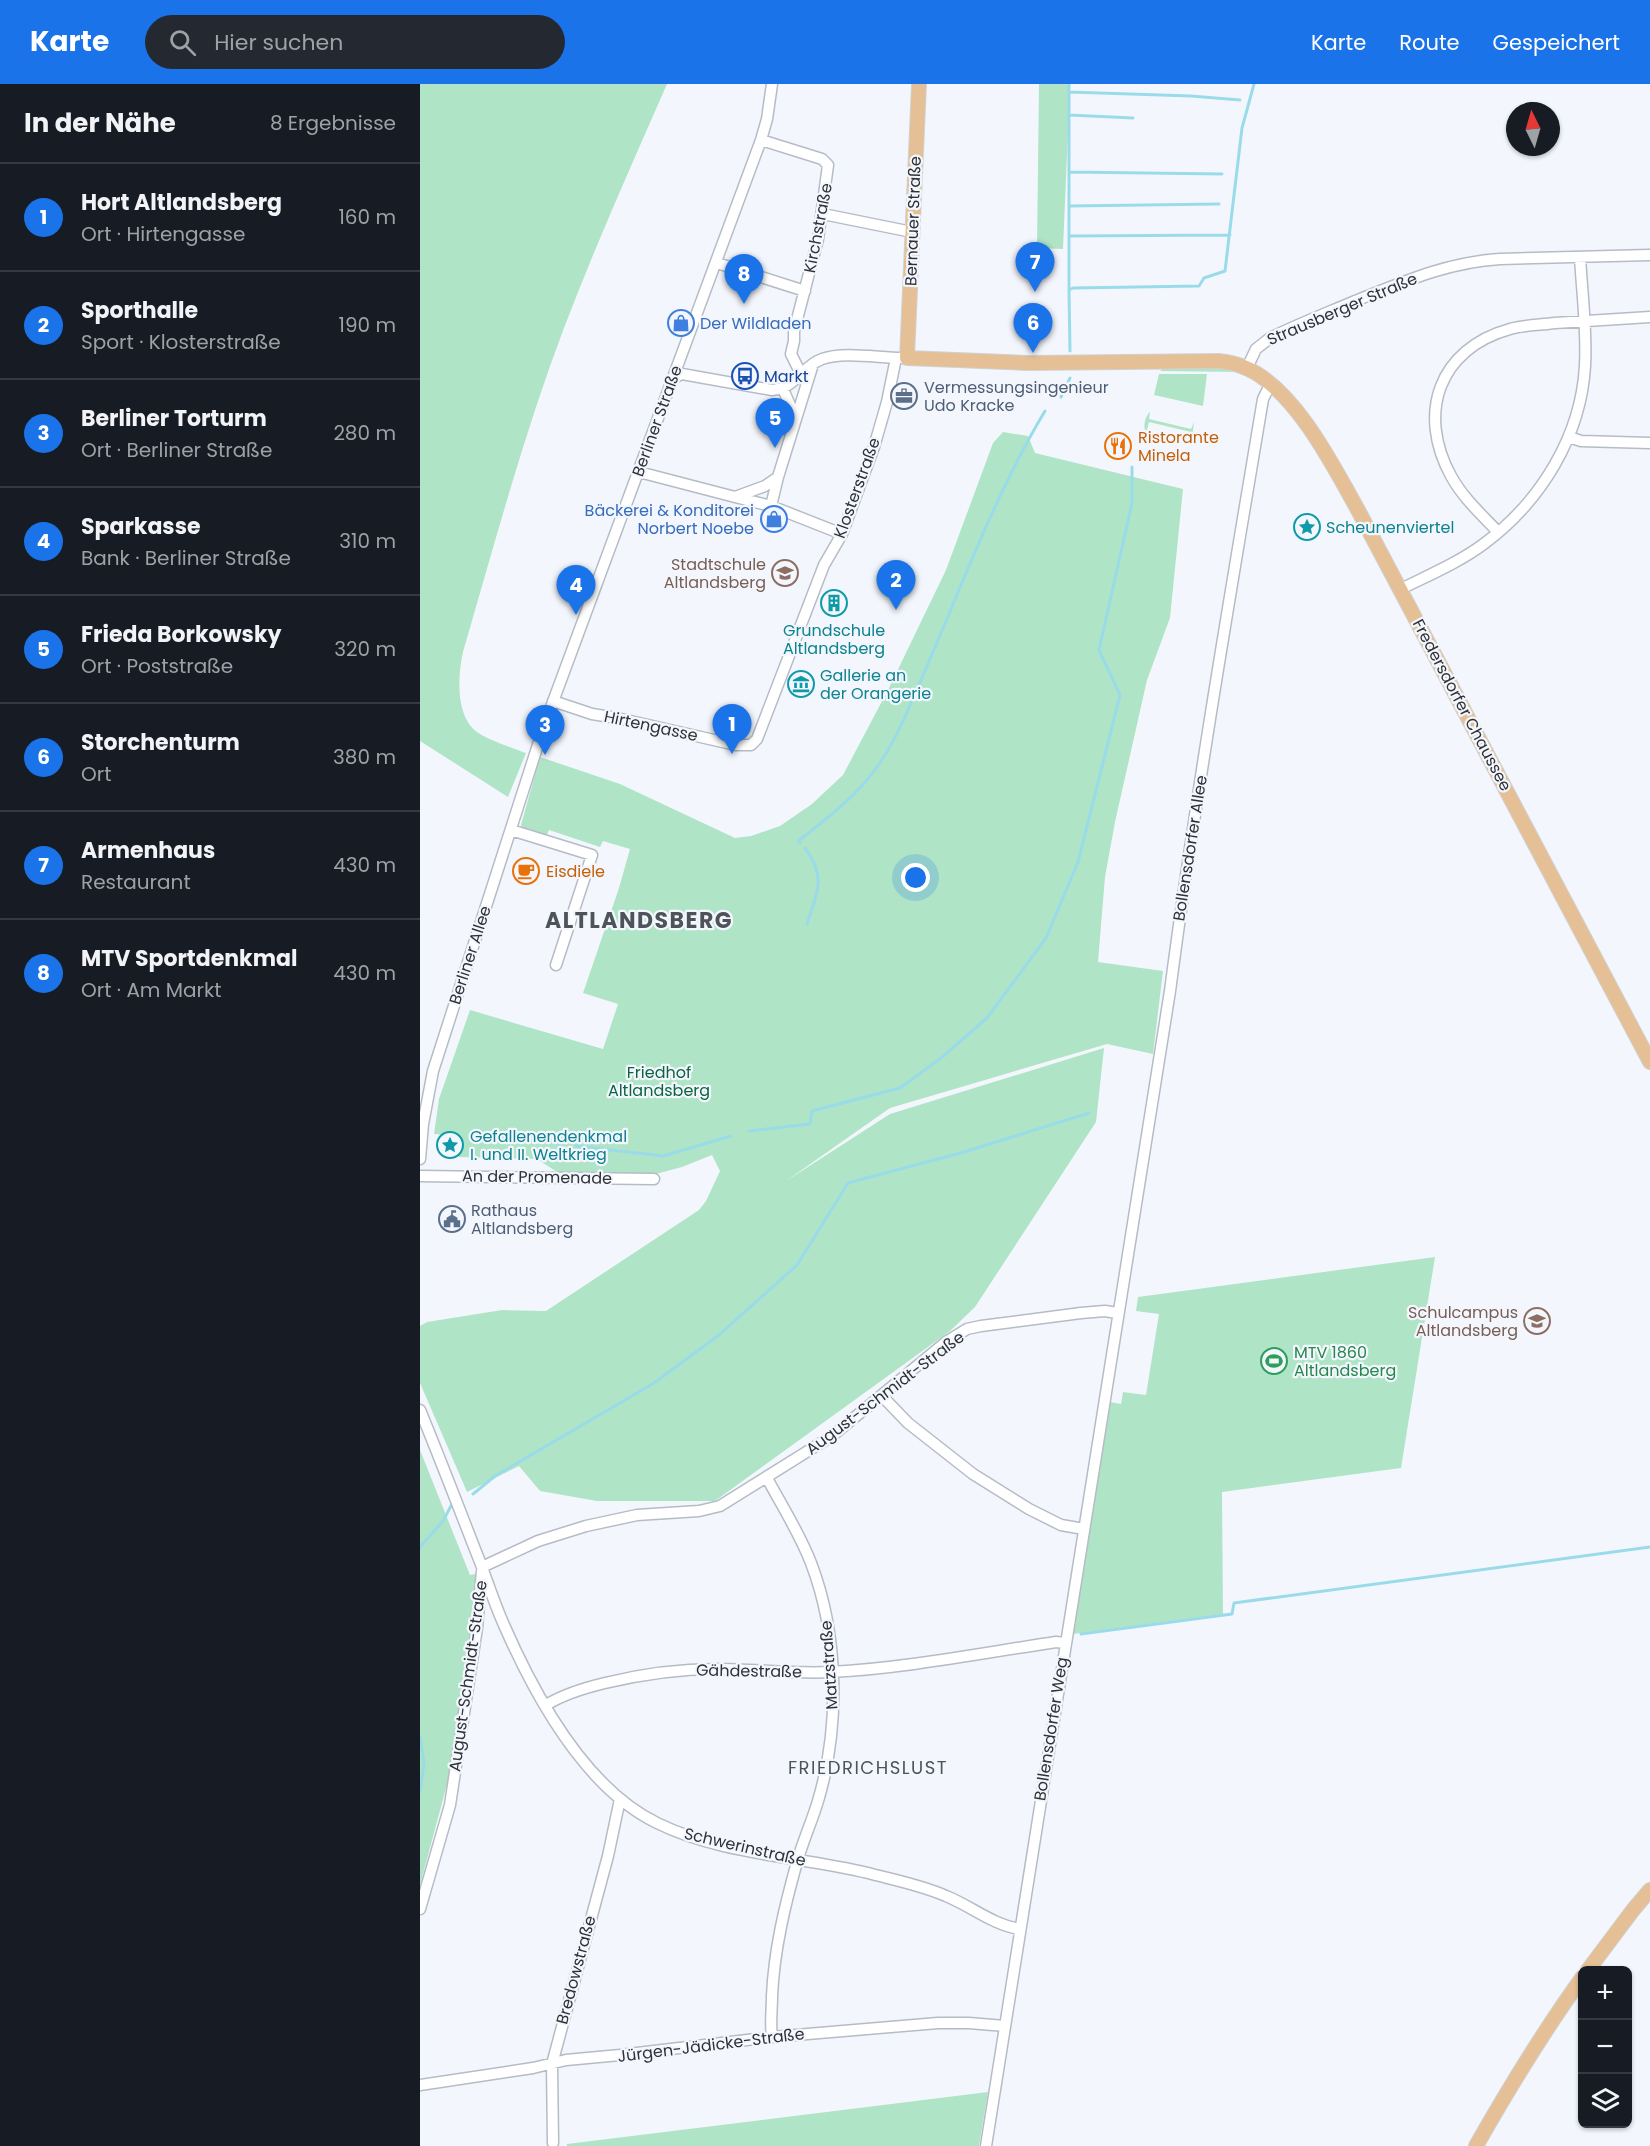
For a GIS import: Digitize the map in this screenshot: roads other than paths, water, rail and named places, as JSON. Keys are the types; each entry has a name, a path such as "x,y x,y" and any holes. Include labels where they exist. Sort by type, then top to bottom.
{"main road":[{"name":"Bernauer Straße","path":"901,358 912,232 919,84"},
{"path":"901,358 1047,363 1206,360 1233,363 1247,368"},
{"name":"Fredersdorfer Chaussee","path":"1247,368 1270,385 1297,412 1316,436 1401,589 1650,1062"},
{"path":"1592,1966 1650,1890"},
{"path":"1476,2146 1518,2072 1578,1983"}],"street":[{"name":"Berliner Straße","path":"534,755 761,140 767,119 772,84"},
{"name":"Kirchstraße","path":"761,140 822,159 828,165 818,239 794,331 791,354 801,374"},
{"path":"821,216 828,215 902,232 912,232"},
{"name":"Strausberger Straße","path":"1247,368 1256,349 1270,338 1431,272 1481,260 1650,255"},
{"path":"1401,589 1470,553 1498,532 1545,480 1569,437 1577,414 1584,373 1580,257"},
{"path":"717,263 805,291"},
{"path":"1498,532 1464,496 1443,459 1435,428 1435,410 1441,384 1449,369 1462,354 1497,334 1522,327 1650,317"},
{"path":"673,378 681,374 772,390 783,389 823,358 837,356 901,358"},
{"name":"Klosterstraße","path":"750,745 757,739 827,559 842,534 901,358"},
{"path":"771,506 813,364"},
{"name":"Bollensdorfer Allee","path":"1118,1313 1170,991 1184,879 1229,600 1263,399 1270,385"},
{"path":"783,389 796,420"},
{"path":"1569,437 1581,441 1650,443"},
{"path":"639,472 771,506 842,534"},
{"path":"735,496 765,486 778,477"},
{"name":"Hirtengasse","path":"553,702 592,714 735,745 750,745"},
{"name":"Berliner Allee","path":"420,1158 423,1124 433,1071 534,755"},
{"path":"511,830 592,855 556,965"},
{"name":"An der Promenade","path":"420,1176 654,1179"},
{"name":"August-Schmidt-Straße","path":"420,1909 450,1805 477,1628 482,1568 538,1541 586,1526 637,1515 712,1509 767,1478 824,1441 946,1342 967,1329 1071,1314 1105,1311 1118,1313"},
{"name":"Bollensdorfer Weg","path":"986,2146 1118,1313"},
{"path":"882,1396 908,1423 973,1474 1061,1525 1084,1529"},
{"name":"Schwerinstraße","path":"420,1410 505,1627 530,1678 576,1752 602,1783 620,1799 656,1822 691,1837 860,1872 915,1886 945,1895 1006,1927 1020,1929"},
{"name":"Matzstraße","path":"767,1478 812,1564 826,1614 832,1672 833,1712 828,1754 818,1800 798,1860 776,1954 772,2037"},
{"name":"Gähdestraße","path":"546,1705 560,1696 585,1688 660,1672 719,1669 786,1673 832,1672 1056,1642 1065,1643"},
{"name":"Bredowstraße","path":"554,2143 552,2064 608,1856 620,1799"},
{"name":"Jürgen-Jädicke-Straße","path":"420,2085 468,2079 566,2060 772,2037 938,2023 1005,2026"}],"waterway":[{"path":"1069,84 1069,290"},
{"path":"1070,351 1069,290 1073,288 1199,286 1204,278 1225,271 1242,128 1254,84"},
{"path":"1069,92 1240,100"},
{"path":"1069,115 1133,118"},
{"path":"1069,172 1222,174"},
{"path":"1069,206 1219,204"},
{"path":"1069,236 1230,235"},
{"path":"1061,397 1070,378"},
{"path":"800,843 798,841 834,812 867,780 887,753 910,706 997,502 1045,411"},
{"path":"749,1131 810,1124 812,1111 900,1088 941,1058 987,1018 1046,938 1078,862 1120,695 1099,650 1132,503 1132,467"},
{"path":"805,848 812,859 818,877 817,894 807,924"},
{"path":"473,1494 495,1476 654,1383 719,1335 797,1265 848,1183 964,1152 1089,1113"},
{"path":"471,1134 561,1144"},
{"path":"576,1146 663,1156 731,1136"},
{"path":"420,1547 443,1521 452,1504"},
{"path":"1081,1634 1232,1614 1234,1603 1650,1547"},
{"path":"420,1737 424,1763 420,1792"}],"place":[{"name":"Armenhaus","path":"1035,292"},
{"name":"MTV Sportdenkmal","path":"744,304"},
{"name":"Der Wildladen","path":"681,323"},
{"name":"Storchenturm","path":"1033,353"},
{"name":"Markt","path":"745,376"},
{"name":"Vermessungsingenieur Udo Kracke","path":"904,396"},
{"name":"Ristorante Minela","path":"1118,446"},
{"name":"Frieda Borkowsky","path":"775,448"},
{"name":"Bäckerei & Konditorei Norbert Noebe","path":"774,519"},
{"name":"Scheunenviertel","path":"1307,527"},
{"name":"Stadtschule Altlandsberg","path":"785,573"},
{"name":"Grundschule Altlandsberg","path":"834,603"},
{"name":"Sporthalle","path":"896,610"},
{"name":"Sparkasse","path":"576,615"},
{"name":"Gallerie an der Orangerie","path":"801,684"},
{"name":"Hort Altlandsberg","path":"732,754"},
{"name":"Berliner Torturm","path":"545,755"},
{"name":"Eisdiele","path":"526,871"},
{"name":"Gefallenendenkmal I. und II. Weltkrieg","path":"450,1145"},
{"name":"Rathaus Altlandsberg","path":"452,1219"},
{"name":"Schulcampus Altlandsberg","path":"1537,1321"},
{"name":"MTV 1860 Altlandsberg","path":"1274,1361"}],"district":[{"name":"ALTLANDSBERG","path":"639,920"},
{"name":"FRIEDRICHSLUST","path":"868,1767"}],"park label":[{"name":"Friedhof Altlandsberg","path":"659,1081"}]}
